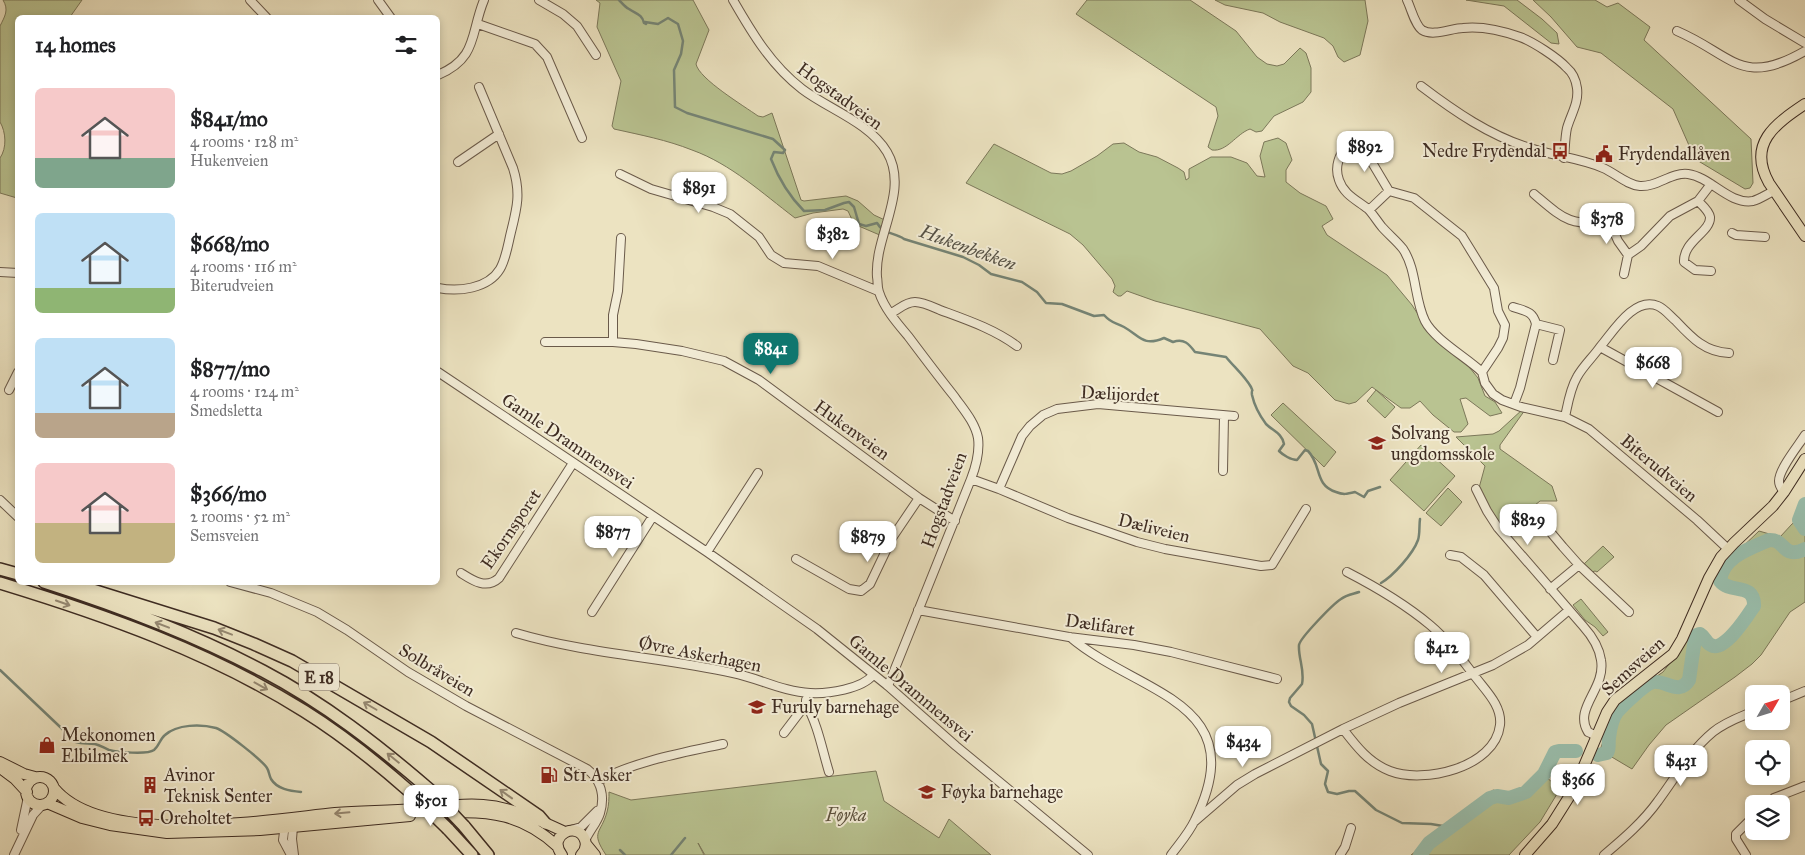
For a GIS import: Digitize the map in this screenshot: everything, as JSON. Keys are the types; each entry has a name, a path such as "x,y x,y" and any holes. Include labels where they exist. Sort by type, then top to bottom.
{"highway":[{"path":"0,562 15,566"},
{"path":"0,569 15,573"},
{"name":"E 18","path":"0,583 46,597 153,636 204,657 303,710 347,740 409,791 472,855"},
{"name":"E 18","path":"53,585 168,627 263,671 311,699 356,730 430,790 488,855"},
{"name":"E 18","path":"77,585 214,628 292,661 430,742 539,816 545,823"}],"main road":[{"path":"1805,104 1776,126 1765,139 1762,146 1761,161 1762,168 1774,191 1805,236"},
{"name":"Semsveien","path":"1525,855 1552,824 1569,797 1581,774 1607,712 1615,700 1637,681 1668,660 1678,648 1709,578 1728,549 1766,513 1784,492 1805,459"},
{"path":"0,762 18,772 36,778 45,777 67,801 81,809 139,823 189,826 260,822 288,825 334,813 417,809 466,804 500,807 568,831 577,832 595,855"},
{"path":"0,768 15,779 34,803 45,804 92,821 147,832 186,833 470,811 497,814 530,826 560,851"},
{"path":"27,794 28,784 36,778"},
{"path":"45,804 53,797 54,788"},
{"path":"560,851 559,838 568,831"},
{"path":"581,855 586,843"}],"street":[{"path":"250,0 264,15"},
{"path":"378,0 389,15"},
{"path":"440,74 455,66 472,43 484,0"},
{"path":"540,0 564,14 577,26 596,55"},
{"name":"Hogstadveien","path":"733,0 760,45 782,72 803,90 838,110 875,137 886,151 893,166 895,179 892,205 878,261 878,291 890,314 969,417 978,438 978,454 972,479 888,686"},
{"path":"1407,0 1419,27 1423,30 1435,32 1464,27 1483,28 1520,37 1537,46 1568,68 1577,86 1578,96 1574,112 1567,127 1564,158"},
{"path":"1738,0 1805,43"},
{"path":"478,24 534,44 542,50 547,56 582,138"},
{"path":"1677,31 1700,42 1734,63 1750,68 1775,66 1805,51"},
{"path":"1421,86 1464,116 1495,134 1527,148 1604,168 1627,182 1639,186 1650,186 1676,175 1687,174 1702,178 1744,201 1756,200 1774,191"},
{"path":"440,288 454,290 476,286 492,278 503,263 514,219 519,192 513,168 479,87"},
{"path":"458,162 499,134"},
{"name":"Biterudveien","path":"1350,138 1337,163 1336,171 1339,181 1345,192 1369,210 1398,243 1407,258 1424,320 1430,329 1482,372 1485,383 1493,394 1514,404 1565,417 1594,432 1728,549"},
{"path":"1361,144 1389,191 1414,198 1462,236 1494,288 1498,311 1505,325 1503,338 1482,372"},
{"path":"620,174 651,189 713,207 730,214 759,237 776,258 793,264 818,266 878,291"},
{"path":"1624,274 1628,255 1641,246 1670,216 1698,201 1711,184"},
{"path":"1369,210 1389,191"},
{"path":"1534,194 1563,218 1572,222 1610,223 1618,241 1628,255"},
{"path":"1698,201 1708,211 1709,224 1688,246 1684,255 1684,262 1688,267 1695,270 1711,271"},
{"path":"1732,233 1736,235 1765,236"},
{"path":"613,342 613,315 618,292 621,238"},
{"path":"0,272 15,273"},
{"path":"890,314 905,304 914,302 924,304 986,328 1017,346"},
{"path":"1565,417 1570,392 1577,376 1623,319 1641,306 1652,304 1662,308 1707,348 1716,352 1729,353"},
{"path":"1513,307 1530,312 1536,324 1520,388 1514,404"},
{"path":"1536,324 1560,330 1553,360"},
{"name":"Hukenveien","path":"545,342 636,344 724,361 759,380 919,498 955,521"},
{"path":"1600,347 1718,412"},
{"name":"Gamle Drammensvei","path":"440,373 810,623 874,674 956,746 1088,855"},
{"path":"9,390 15,378"},
{"name":"Dælijordet","path":"999,489 1022,436 1043,415 1057,408 1098,404 1234,416"},
{"path":"1223,471 1224,416"},
{"path":"1784,492 1780,486 1779,479 1805,435"},
{"name":"Ekornsporet","path":"461,573 480,584 495,582 573,463"},
{"path":"707,552 758,473"},
{"name":"Dæliveien","path":"972,479 1068,518 1137,542 1165,549 1261,566 1272,565 1306,509"},
{"path":"1476,489 1487,512 1498,528 1596,643 1601,660 1601,676 1584,714 1588,732 1597,736"},
{"path":"796,559 849,589 857,592 863,590 870,584 892,538 919,498"},
{"path":"0,500 15,514"},
{"path":"1542,512 1542,522 1579,565 1629,612"},
{"path":"592,612 653,516"},
{"path":"1450,555 1461,557 1484,575 1537,637"},
{"path":"1550,589 1579,565"},
{"path":"1343,729 1364,755 1375,764 1399,774 1426,776 1462,766 1477,759 1496,739 1500,725 1499,711 1496,705 1473,674 1431,626 1388,596 1347,572"},
{"name":"Solbråveien","path":"241,585 271,593 317,612 408,672 584,766 594,774 598,781"},
{"name":"Dælifaret","path":"918,610 1069,637 1134,645 1171,652 1277,679"},
{"path":"1194,822 1237,785 1315,742 1399,703 1473,674 1510,656 1537,637 1569,610"},
{"name":"Øvre Askerhagen","path":"516,633 584,648 734,673 807,693 826,693 850,688 864,683 874,674"},
{"path":"1069,637 1086,651 1172,698 1188,712 1206,736 1212,758 1207,791 1194,822 1171,855"},
{"path":"1790,697 1805,691"},
{"path":"807,693 806,704 818,729 820,744 829,772"},
{"path":"784,733 806,704"},
{"path":"1604,855 1621,841 1652,808 1696,748 1714,731 1745,715"},
{"path":"586,843 588,832 600,813 602,791 598,781 615,773 655,760 723,744"},
{"path":"1782,795 1805,786"},
{"path":"15,853 26,811 27,794"},
{"path":"15,853 32,815 45,804"},
{"path":"568,831 581,826 600,808"},
{"path":"288,825 283,840 292,855"},
{"path":"1745,825 1736,834 1736,839 1746,855"},
{"path":"1340,855 1345,847 1351,828"}],"green space":[{"path":"3,0 82,0 71,15 15,15 15,197 0,193 0,158 4,150 5,140 4,130 0,122 0,26 5,16"},
{"path":"596,0 693,0 709,30 696,64 699,70 713,84 758,116 763,117 772,113 801,200 846,196 858,201 874,215 887,221 882,236 854,224 848,211 843,209 813,213 795,218 746,180 706,156 673,143 614,129 612,126 621,81 597,27 600,3"},
{"path":"1087,0 1190,0 1236,31 1257,57 1267,64 1277,66 1284,64 1300,48 1306,53 1311,68 1311,92 1303,102 1274,116 1262,131 1256,132 1250,129 1227,146 1212,150 1208,147 1218,116 1216,107 1076,14"},
{"path":"1215,0 1365,0 1368,21 1360,55 1344,62 1338,57 1333,46 1324,38 1280,22 1263,13 1225,5"},
{"path":"1466,0 1517,0 1557,33 1559,44 1551,43 1504,6"},
{"path":"1533,0 1595,0 1607,7 1618,3 1650,27 1644,40 1751,139 1753,183 1750,188 1745,189 1695,159 1673,109 1601,53 1577,47 1551,17"},
{"path":"1278,138 1286,143 1292,160 1286,170 1286,182 1300,193 1326,206 1333,219 1322,226 1327,235 1387,275 1412,305 1428,330 1465,362 1478,378 1485,396 1495,402 1502,413 1490,416 1466,398 1460,399 1468,424 1461,432 1454,432 1433,415 1420,401 1410,408 1401,408 1372,387 1356,402 1349,404 1335,400 1308,373 1293,366 1260,329 1155,301 1127,291 1118,296 1113,292 1115,286 1112,279 1083,245 1070,234 966,183 994,144 1051,173 1062,174 1071,171 1113,144 1124,143 1139,152 1157,157 1178,168 1184,172 1186,180 1189,178 1189,169 1211,157 1231,157 1247,163 1257,176 1265,177 1260,156 1264,142"},
{"path":"1376,390 1395,407 1385,418 1367,401"},
{"path":"1283,403 1336,452 1324,467 1271,415"},
{"path":"1523,409 1525,410 1500,445 1500,449 1552,486 1557,501 1540,501 1503,531 1492,516 1479,488 1485,466 1456,437 1493,434 1499,431"},
{"path":"1421,445 1455,476 1424,511 1390,480"},
{"path":"1448,488 1462,502 1441,526 1426,513"},
{"path":"1805,515 1805,602 1790,612 1761,655 1735,677 1666,725 1632,769 1600,750 1613,714 1632,693 1663,672 1693,633 1703,636 1708,644 1716,646 1729,639 1747,617 1754,606 1752,596 1744,591 1727,586 1720,581 1735,554 1759,531 1780,537 1792,524"},
{"path":"1603,546 1614,557 1597,572 1592,572 1584,564"},
{"path":"1581,599 1608,632 1603,636 1585,620 1573,605"},
{"name":"Føyka","path":"876,771 884,801 939,838 949,819 991,855 705,855 698,843 704,855 606,855 598,837 608,809 609,792 631,800"},
{"path":"1545,776 1560,789 1540,822 1509,855 1411,855 1493,790 1522,797"}],"waterway":[{"name":"Hukenbekken","path":"619,0 640,16 646,24 645,22 658,24 668,18 678,24 683,41 681,54 674,70 675,107 687,113 773,139 785,150 783,153 774,152 771,159 774,166 789,193 804,211 825,210 849,202 854,207 859,224 866,226 877,223 883,230 904,239 963,257 991,274 1022,282 1037,292 1046,303 1062,304 1094,316 1104,315 1146,341 1164,338 1173,342 1183,341 1195,352 1226,357 1251,387 1254,402 1266,424 1277,432 1283,440 1284,444 1279,451 1281,453 1297,460 1305,450 1308,451 1315,462 1324,485 1338,493 1355,492 1364,497 1368,491 1380,487"},
{"path":"1805,504 1799,520 1805,529"},
{"name":"Hukenbekken","path":"1381,583 1397,570 1412,552 1419,538 1420,519"},
{"path":"1598,755 1608,751 1611,728 1617,712 1640,691 1653,682 1677,687 1685,685 1689,680 1697,635 1700,634 1711,645 1722,644 1729,639 1747,617 1754,606 1751,594 1724,585 1720,581 1726,566 1738,554 1769,540 1779,543 1788,551 1798,552 1805,549"},
{"name":"Hukenbekken","path":"1359,592 1345,596 1337,602 1317,621 1301,641 1299,650 1303,674 1302,684 1290,698 1289,702 1291,706 1304,715 1312,724 1321,764 1328,771 1325,784 1328,792 1337,794 1355,791 1376,810 1402,823 1449,827"},
{"path":"0,670 76,742 95,744 113,751 150,752 157,747 163,737 170,731 182,727 196,726 216,728 235,740 258,759 267,768 271,779 277,785 288,790 301,792"},
{"path":"1420,855 1429,843 1490,798 1497,796 1509,798 1526,792 1544,774 1555,752 1576,751"},
{"path":"671,855 685,838"},
{"path":"620,850 625,855"}],"place":[{"name":"Nedre Frydendal","path":"1560,151"},
{"name":"Frydendallåven","path":"1604,154"},
{"name":"Solvang ungdomsskole","path":"1377,443"},
{"name":"Furuly barnehage","path":"757,707"},
{"name":"Mekonomen Elbilmek","path":"47,745"},
{"name":"St1 Asker","path":"549,775"},
{"name":"Avinor Teknisk Senter","path":"150,785"},
{"name":"Føyka barnehage","path":"927,792"},
{"name":"Oreholtet","path":"146,818"}]}
